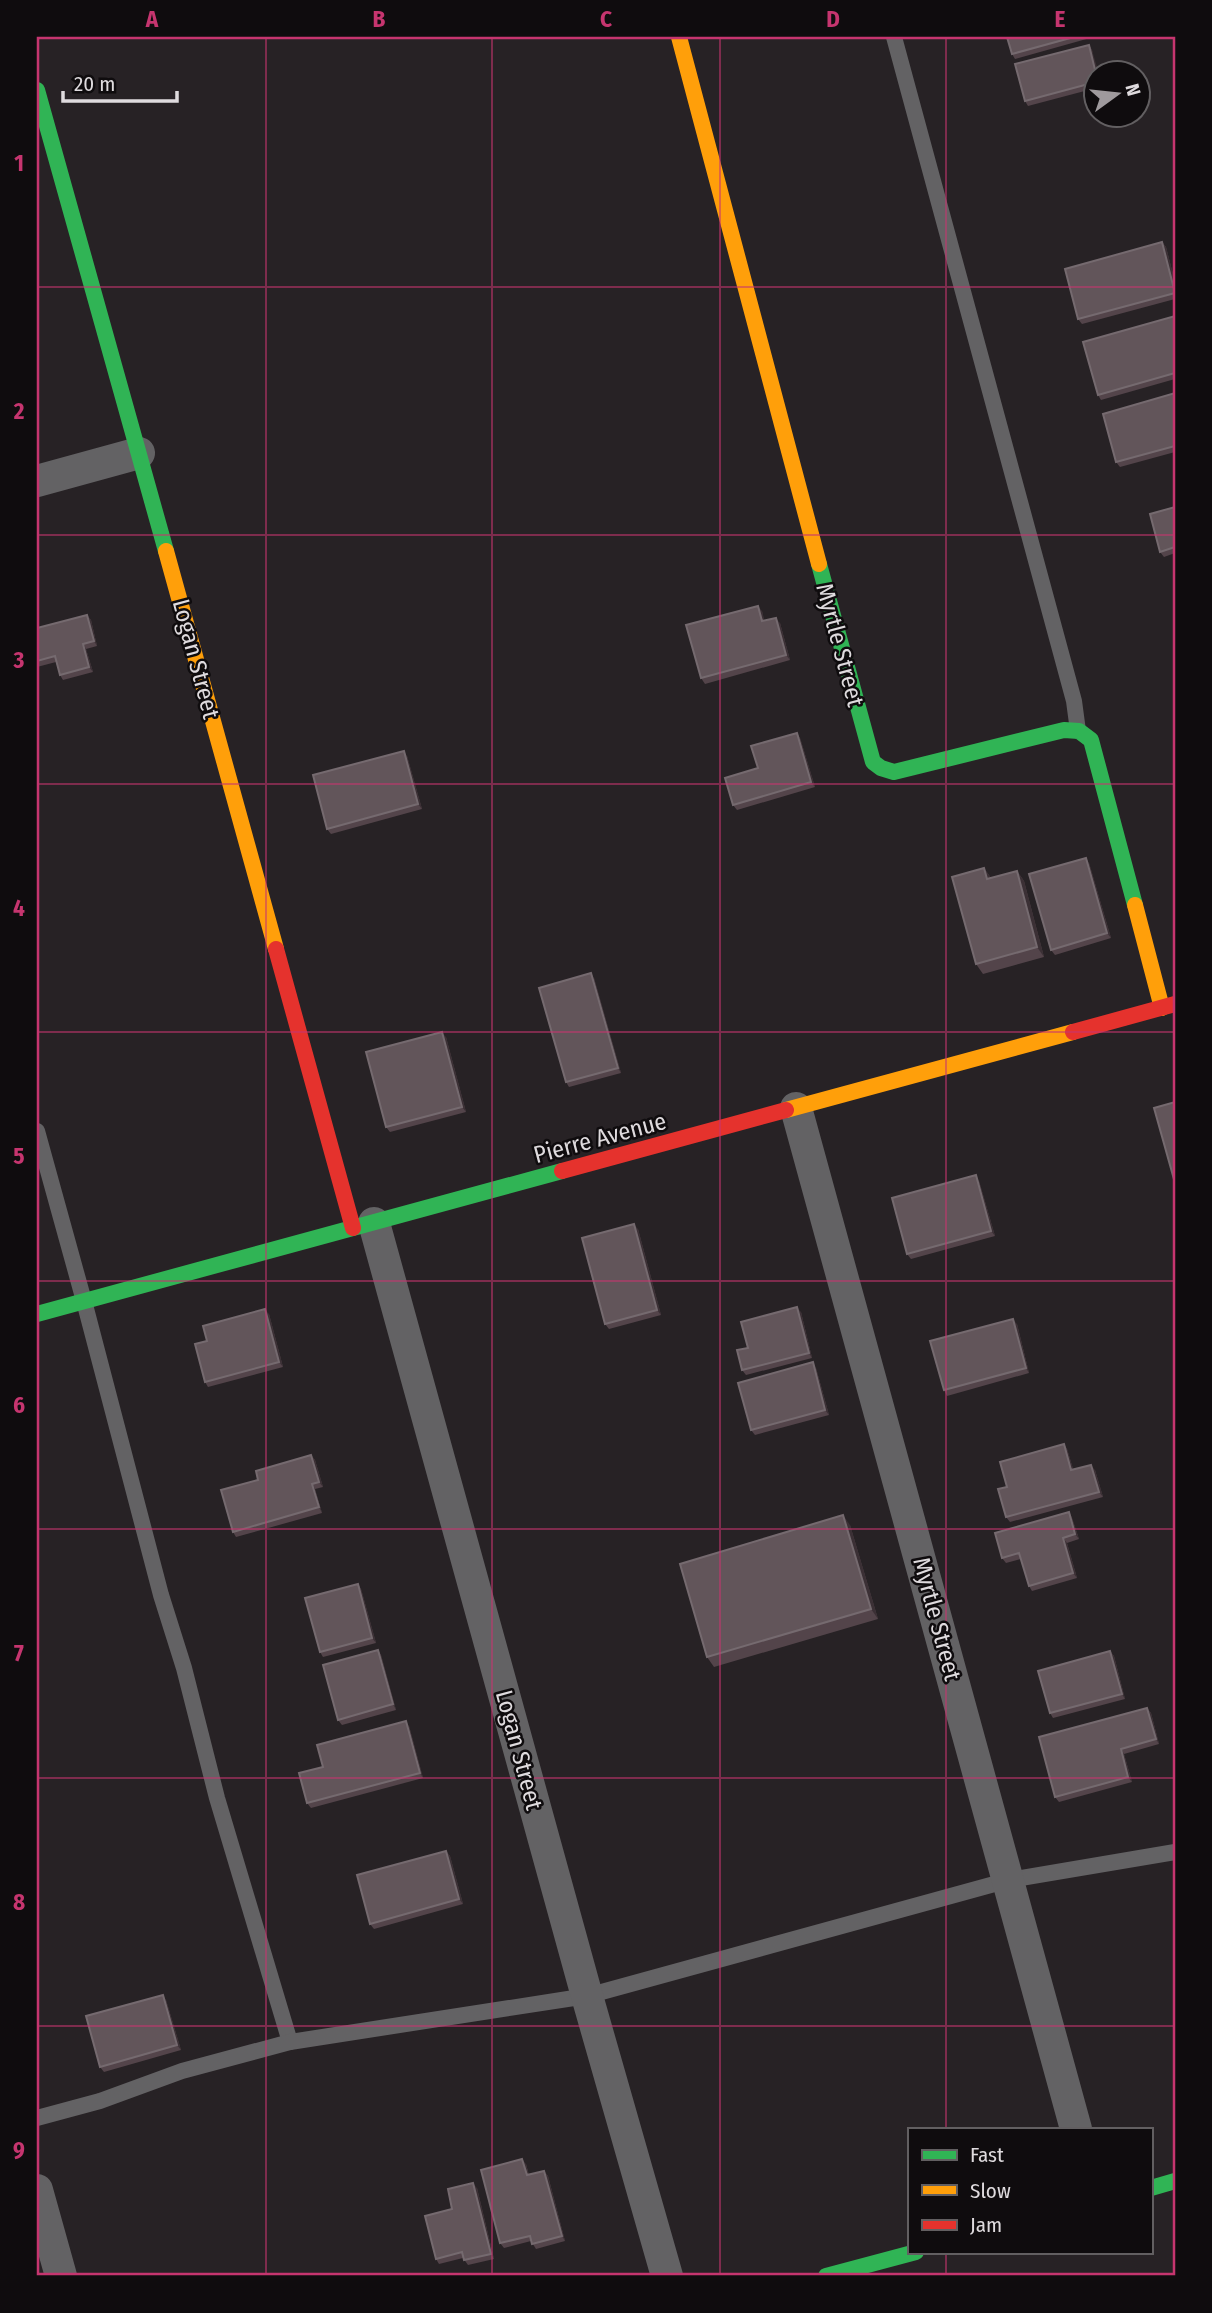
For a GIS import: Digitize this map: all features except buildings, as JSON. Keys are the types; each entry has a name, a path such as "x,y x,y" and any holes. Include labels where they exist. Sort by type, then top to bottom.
{"street":[{"name":"Myrtle Street","path":"679,37 872,759 886,771 894,772 1064,730 1078,731"},
{"name":"Logan Street","path":"37,90 139,453 667,2276"},
{"path":"37,481 139,453"},
{"path":"1078,731 1091,740 1169,1006"},
{"name":"Pierre Avenue","path":"37,1314 1169,1006"},
{"name":"Myrtle Street","path":"796,1108 1076,2128"},
{"path":"1152,2188 1175,2181"},
{"path":"37,2190 61,2276"},
{"path":"826,2276 908,2254"}],"lane":[{"path":"894,37 1070,687 1078,731"},
{"path":"37,1131 217,1798 290,2042"},
{"path":"37,2118 100,2101 182,2071 290,2042 587,1996 1009,1881 1175,1852"}],"traffic: fast":[{"path":"37,90 166,551"},
{"path":"819,564 873,762 894,772 1064,730 1079,731 1091,740 1135,905"},
{"path":"37,1314 562,1171"},
{"path":"1152,2188 1175,2181"},
{"path":"826,2276 908,2254"}],"traffic: slow":[{"path":"679,37 819,564"},
{"path":"166,551 276,949"},
{"path":"1135,905 1162,1008"},
{"path":"786,1110 1073,1032"}],"traffic: jam":[{"path":"276,949 353,1228"},
{"path":"1073,1032 1175,1004"},
{"path":"562,1171 786,1110"}]}
